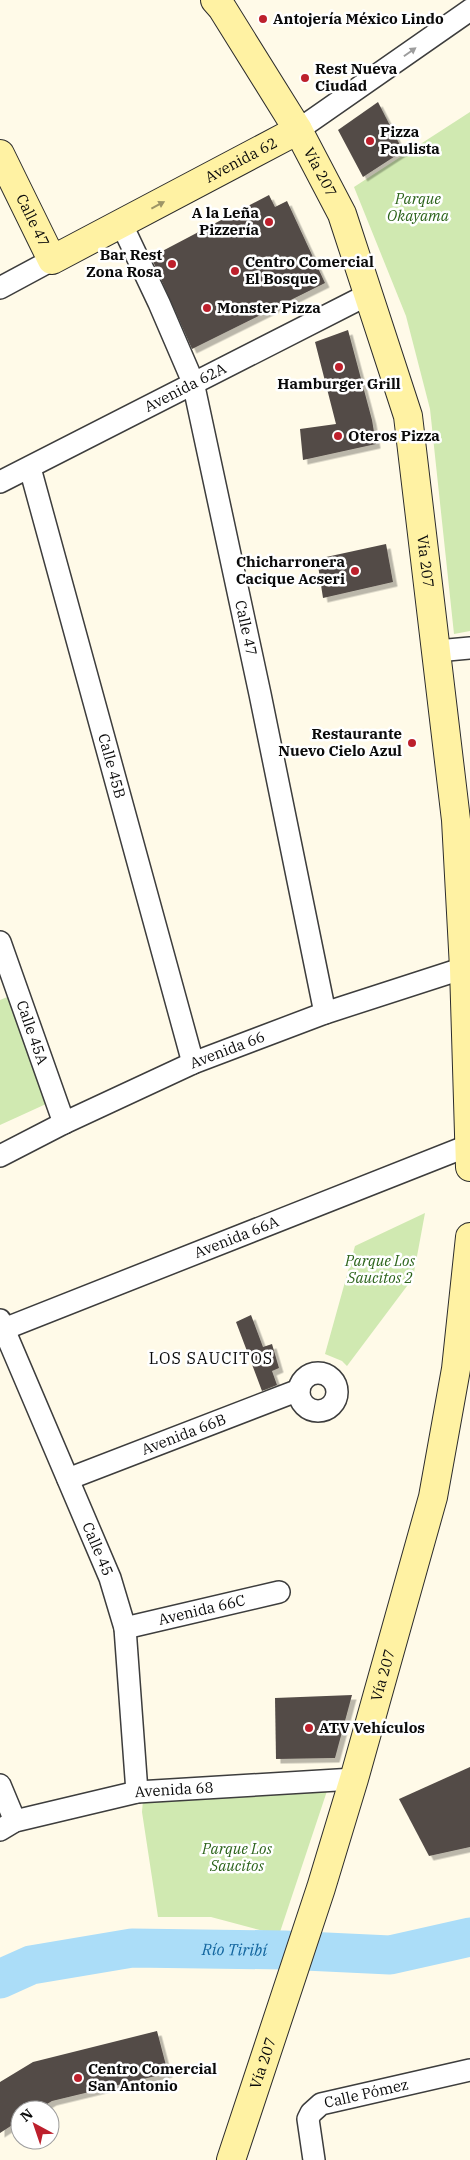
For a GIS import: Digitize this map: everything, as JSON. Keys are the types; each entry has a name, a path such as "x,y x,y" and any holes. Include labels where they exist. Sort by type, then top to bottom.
{"main road":[{"name":"Vía 207","path":"215,0 222,8 298,130 342,214 408,416 456,820 464,968 470,1167"},
{"name":"Avenida 62","path":"52,260 122,225 298,130"},
{"name":"Calle 47","path":"0,154 52,260"},
{"name":"Vía 207","path":"231,2160 281,2014 321,1888 354,1779 433,1497 456,1369 470,1237"}],"street":[{"name":"Avenida 62","path":"298,130 465,12"},
{"name":"Calle 47","path":"122,225 159,302 193,382 258,685 325,1013"},
{"name":"Avenida 62","path":"0,288 52,260"},
{"name":"Avenida 62A","path":"0,482 369,294"},
{"name":"Calle 45B","path":"30,468 193,1063"},
{"path":"437,651 470,648"},
{"path":"456,820 470,844"},
{"name":"Calle 45A","path":"0,942 64,1123"},
{"name":"Avenida 66","path":"0,1156 64,1123 193,1063 325,1013 464,968"},
{"name":"Avenida 66A","path":"2,1325 470,1145"},
{"name":"Calle 45","path":"2,1325 110,1578 124,1628 137,1792"},
{"name":"Avenida 66B","path":"68,1479 299,1390"},
{"name":"Avenida 66C","path":"124,1628 280,1592"},
{"name":"Avenida 68","path":"8,1825 137,1792 354,1779"},
{"path":"0,1785 8,1825"},
{"name":"Calle Pómez","path":"314,2160 308,2119 311,2113 321,2104 470,2070"}],"green space":[{"name":"Parque Okayama","path":"470,112 470,631 454,634 430,409 406,316 354,187"},
{"path":"17,993 57,1099 0,1125 0,1000"},
{"name":"Parque Los Saucitos 2","path":"425,1213 413,1278 347,1366 342,1361 325,1354 355,1246"},
{"name":"Parque Los Saucitos","path":"327,1791 279,1935 211,1917 158,1917 142,1812 143,1800"}],"building":[{"name":"Pizza Paulista","path":"378,102 403,151 363,177 338,130"},
{"name":"Centro Comercial El Bosque","path":"269,195 275,207 287,201 325,283 192,349 151,257"},
{"path":"348,330 372,420 376,444 303,460 300,429 336,424 315,342"},
{"name":"Chicharronera Cacique Acseri","path":"386,544 393,582 323,598 317,559"},
{"path":"251,1315 263,1347 272,1344 279,1368 272,1371 277,1385 262,1391 236,1322"},
{"name":"ATV Vehículos","path":"352,1695 335,1758 276,1759 275,1698"},
{"path":"470,1767 470,1847 429,1856 399,1799"},
{"name":"Centro Comercial San Antonio","path":"157,2031 168,2073 56,2100 10,2100 10,2126 0,2133 0,2082 33,2062"}],"waterway":[{"name":"Río Tiribí","path":"0,1979 31,1965 132,1948 284,1950 390,1955 470,1937"}],"place":[{"name":"Antojería México Lindo","path":"263,19"},
{"name":"Rest Nueva Ciudad","path":"305,78"},
{"name":"Pizza Paulista","path":"370,141"},
{"name":"A la Leña Pizzería","path":"269,222"},
{"name":"Bar Rest Zona Rosa","path":"172,264"},
{"name":"Centro Comercial El Bosque","path":"235,271"},
{"name":"Monster Pizza","path":"207,308"},
{"name":"Hamburger Grill","path":"339,367"},
{"name":"Oteros Pizza","path":"338,436"},
{"name":"Chicharronera Cacique Acseri","path":"355,571"},
{"name":"Restaurante Nuevo Cielo Azul","path":"412,743"},
{"name":"ATV Vehículos","path":"309,1728"},
{"name":"Centro Comercial San Antonio","path":"78,2078"}],"district":[{"name":"LOS SAUCITOS","path":"211,1358"}]}
